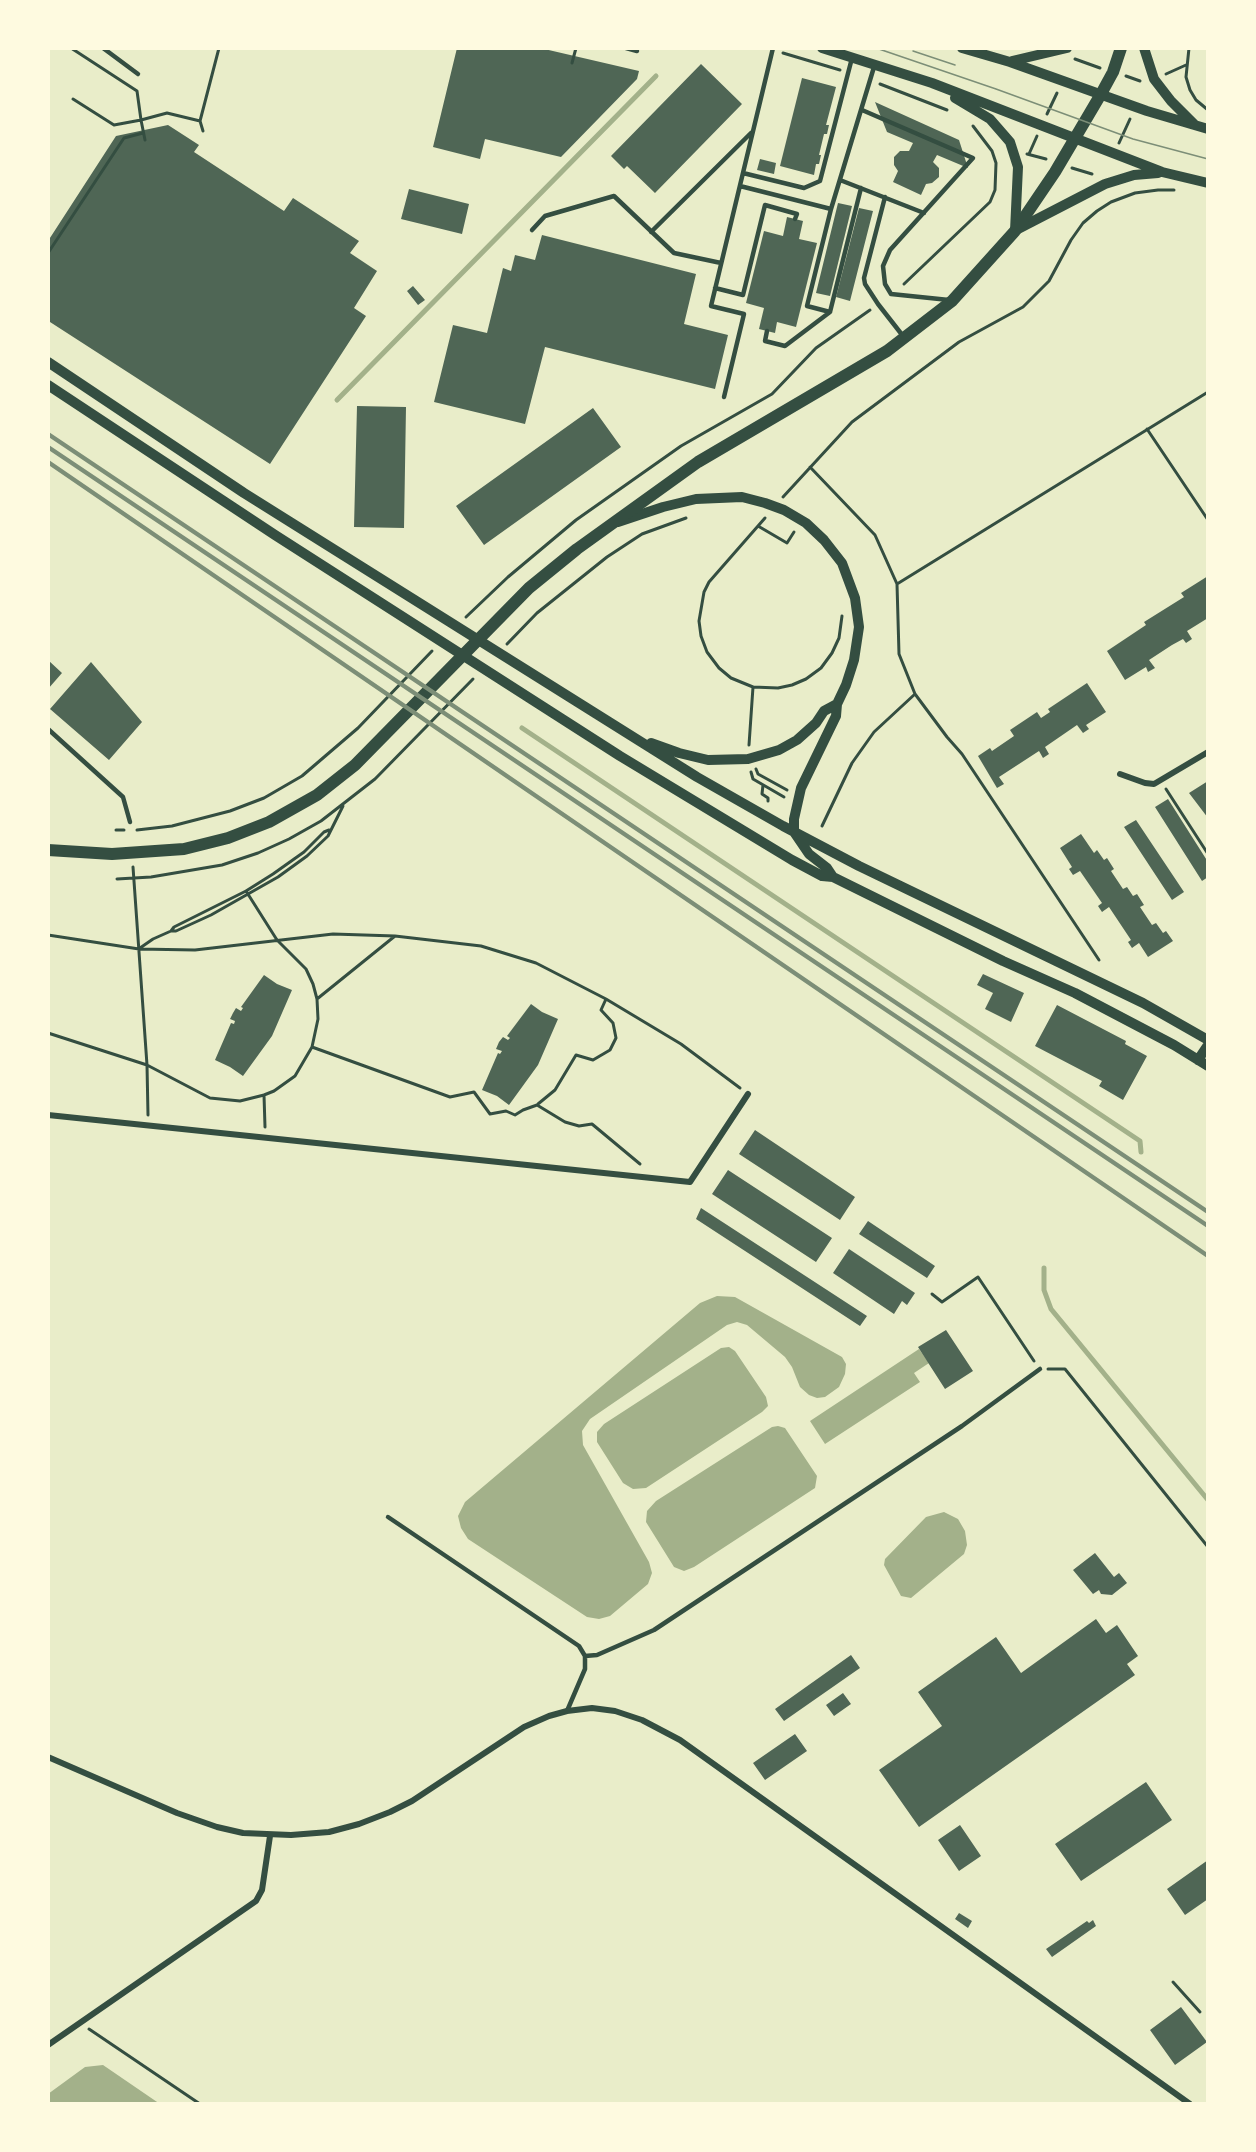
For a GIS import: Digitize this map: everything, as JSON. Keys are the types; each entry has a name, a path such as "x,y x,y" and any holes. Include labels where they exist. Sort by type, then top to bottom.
{"main road":[{"path":"48,850 112,854 184,849 228,838 268,822 317,795 355,765 529,588 698,462 905,339 952,301 1015,231 1076,138 1113,72 1121,48"}],"street":[{"path":"822,48 932,83 1162,172 1208,183"},
{"path":"962,48 1208,129"},
{"path":"1010,62 1067,48"},
{"path":"1144,48 1154,79 1171,101 1195,125"},
{"path":"932,83 990,120 1010,142 1018,166 1015,231"},
{"path":"1015,231 1091,190 1134,175 1162,172"},
{"path":"48,362 244,493 697,777 859,866 1143,1003 1208,1041"},
{"path":"48,385 234,508 630,762 802,865 822,876 833,877 1124,1018 1208,1066"},
{"path":"234,508 244,493"},
{"path":"612,524 663,507 696,500 742,497 782,505 824,540 842,563 855,597 859,627 854,660 837,704 836,716 801,788 794,819 794,832 809,854 828,868 833,877"},
{"path":"373,598 385,582"},
{"path":"633,736 680,753 708,760 748,759 779,750 797,740 816,723 824,711 837,704"},
{"path":"1120,774 1154,784 1208,752"},
{"path":"1038,976 1047,958"},
{"path":"1198,1060 1208,1045"},
{"path":"48,1115 690,1182 748,1094"},
{"path":"48,1757 197,1820 243,1833 270,1836 329,1832 390,1812 412,1801 524,1727 549,1716 592,1708 642,1720 680,1740 1190,2104"},
{"path":"48,2045 256,1901 262,1890 270,1836"}],"lane":[{"path":"103,48 138,74"},
{"path":"626,48 637,51"},
{"path":"724,397 744,314 711,306 772,49"},
{"path":"743,173 804,188 820,181 852,57"},
{"path":"830,312 807,306 831,209 875,64"},
{"path":"862,110 974,158 890,250 883,266 883,277 891,294 952,301"},
{"path":"651,232 753,131"},
{"path":"840,180 924,213"},
{"path":"740,186 831,209"},
{"path":"767,331 765,341 785,346 830,312 861,188"},
{"path":"532,230 545,216 614,196 674,253 721,263"},
{"path":"885,197 864,278 865,284 878,304 905,339"},
{"path":"716,288 743,295 765,206 796,214 795,219"},
{"path":"48,729 123,797 130,822"},
{"path":"585,1656 597,1655 654,1630 962,1426 1040,1370"},
{"path":"388,1517 579,1646 585,1656 585,1669 567,1711"}],"path":[{"path":"71,48 137,91 145,140"},
{"path":"203,131 200,121 219,48"},
{"path":"572,63 576,48"},
{"path":"1189,48 1186,77 1196,100 1208,110"},
{"path":"772,49 848,73"},
{"path":"870,80 952,112"},
{"path":"1029,154 1063,80"},
{"path":"73,99 114,125 167,113 200,121"},
{"path":"1114,153 1136,107"},
{"path":"891,294 912,278 990,202 995,190 996,163 984,139 966,122"},
{"path":"48,253 124,138 143,133"},
{"path":"782,505 810,467 852,422 950,349 987,325 1023,307 1049,281 1083,223 1122,196 1158,190 1182,192"},
{"path":"461,622 576,520 681,446 771,394 816,348 878,304"},
{"path":"897,584 1208,392"},
{"path":"1146,429 1208,519"},
{"path":"810,467 875,535 897,584 899,654 915,694 962,754 1099,960"},
{"path":"765,517 704,592 699,621 701,636 707,652 719,668 731,678 753,687 772,688 792,685 806,679 821,668 832,653 839,638 842,611"},
{"path":"500,651 537,613 607,557 642,534 686,518"},
{"path":"758,525 787,543 794,532 801,538"},
{"path":"148,830 199,821 264,798 302,776 358,728 437,646"},
{"path":"117,879 151,877 222,865 258,853 321,821 375,779 475,677"},
{"path":"749,747 753,687"},
{"path":"822,826 852,763 874,732 915,694"},
{"path":"754,766 758,774 786,789"},
{"path":"749,767 753,779 784,796"},
{"path":"1161,780 1208,854"},
{"path":"763,785 762,794 768,798 768,801"},
{"path":"139,949 174,927 247,893 304,852 324,832 329,830 345,804"},
{"path":"133,857 147,1065 148,1126"},
{"path":"48,1033 147,1065 210,1098 240,1101 264,1095 295,1076 312,1047 318,1019 317,999 306,969 277,940 247,893"},
{"path":"48,935 139,949 195,950 333,934 395,936 481,946 536,963 606,999 681,1044 748,1094"},
{"path":"317,999 395,936"},
{"path":"312,1047 450,1097 474,1092 490,1114 506,1111 515,1115 537,1105 555,1090 576,1055 593,1060 610,1050 616,1038 614,1023 601,1010 606,999"},
{"path":"264,1095 265,1138"},
{"path":"537,1105 565,1122 579,1126 592,1124 657,1179"},
{"path":"932,1294 942,1302 978,1277 1040,1370 1065,1369 1208,1547"},
{"path":"1173,1982 1200,2012"},
{"path":"80,2024 200,2104"}],"shaded area":[{"path":"717,1296 735,1297 842,1357 846,1364 845,1374 839,1387 825,1397 817,1398 809,1395 800,1387 785,1357 747,1325 737,1322 727,1325 590,1419 582,1431 583,1445 649,1562 652,1573 648,1584 610,1616 599,1619 587,1617 468,1539 461,1528 458,1516 465,1502 700,1303"},
{"path":"729,1347 735,1351 766,1397 768,1406 646,1488 633,1489 623,1483 597,1442 597,1432 604,1424 721,1348"},
{"path":"919,1349 929,1363 914,1373 920,1382 825,1444 810,1421"},
{"path":"772,1427 785,1428 817,1476 815,1488 694,1567 684,1571 674,1567 646,1522 647,1511 656,1501"},
{"path":"944,1512 958,1519 965,1531 967,1545 964,1554 911,1598 901,1596 884,1565 885,1559 926,1517"},
{"path":"103,2065 160,2104 48,2104 48,2094 85,2067"}],"building":[{"path":"457,48 540,48 639,71 637,79 561,157 485,139 480,159 433,147"},
{"path":"701,64 742,104 655,193 627,166 624,169 611,156"},
{"path":"802,78 836,87 826,125 829,125 827,134 824,134 819,164 816,164 814,175 780,166"},
{"path":"875,102 959,140 968,168 937,155 933,162 939,168 939,177 932,183 926,184 921,195 893,182 898,171 894,165 894,157 900,151 909,151 913,143 887,132"},
{"path":"168,125 199,145 194,152 284,211 293,198 359,241 350,253 377,271 354,308 366,316 270,464 50,322 48,326 48,241 116,136"},
{"path":"760,159 776,163 774,174 757,170"},
{"path":"409,189 469,204 462,234 401,219"},
{"path":"838,203 852,206 830,296 816,293"},
{"path":"859,208 873,211 850,301 836,297"},
{"path":"787,217 803,221 799,239 817,243 796,327 777,322 775,333 759,329 764,308 746,303 764,231 783,236"},
{"path":"542,235 696,274 684,324 728,335 715,389 545,347 525,424 434,402 453,325 487,333 503,268 511,271 515,255 535,260"},
{"path":"413,286 425,300 418,305 407,291"},
{"path":"357,406 406,407 404,528 354,527"},
{"path":"593,408 621,447 484,545 456,506"},
{"path":"1208,576 1208,618 1187,631 1192,639 1186,643 1183,639 1149,660 1155,668 1148,672 1146,667 1125,680 1107,651 1146,625 1144,622 1184,597 1181,593"},
{"path":"48,660 62,673 48,689"},
{"path":"91,662 142,722 109,760 50,709"},
{"path":"1087,683 1106,712 1086,725 1089,729 1083,733 1077,725 1045,747 1049,754 1043,758 1039,751 999,777 1004,784 997,788 978,756 990,748 992,751 1014,736 1010,730 1037,712 1041,718 1050,712 1048,709"},
{"path":"1208,781 1208,818 1189,793"},
{"path":"1168,799 1208,862 1208,877 1202,881 1155,807"},
{"path":"1136,820 1184,892 1172,900 1124,827"},
{"path":"1081,834 1094,853 1097,850 1104,860 1107,858 1114,869 1111,871 1123,889 1127,887 1133,896 1137,894 1144,905 1140,907 1152,925 1156,923 1173,941 1148,957 1139,943 1132,948 1128,942 1131,940 1109,907 1102,912 1098,906 1102,903 1080,871 1073,875 1069,869 1072,867 1060,848"},
{"path":"983,974 1024,993 1011,1022 985,1009 993,993 977,985"},
{"path":"264,975 292,990 272,1036 243,1076 215,1060 231,1023 234,1024 235,1021 230,1019 233,1013 236,1008 241,1011 243,1008 241,1007"},
{"path":"531,1004 558,1019 538,1065 509,1105 497,1096 482,1090 498,1053 502,1051 496,1049 499,1042 503,1037 508,1040 510,1038 507,1036"},
{"path":"1057,1005 1126,1041 1125,1044 1147,1056 1123,1100 1099,1086 1102,1081 1035,1046"},
{"path":"755,1130 855,1197 840,1220 739,1154"},
{"path":"728,1170 832,1238 816,1262 712,1194"},
{"path":"701,1208 867,1316 860,1326 696,1219"},
{"path":"868,1221 935,1266 927,1278 859,1234"},
{"path":"849,1249 915,1293 907,1305 902,1301 894,1314 833,1273"},
{"path":"946,1330 973,1371 945,1389 918,1347"},
{"path":"1095,1553 1114,1577 1119,1573 1127,1583 1112,1595 1101,1594 1099,1590 1093,1594 1073,1570"},
{"path":"1096,1619 1106,1633 1117,1625 1138,1656 1127,1664 1135,1675 919,1827 879,1770 942,1726 918,1692 996,1637 1021,1673"},
{"path":"851,1655 860,1668 784,1721 775,1709"},
{"path":"843,1693 851,1704 834,1716 826,1705"},
{"path":"795,1734 807,1751 765,1780 753,1763"},
{"path":"1146,1782 1172,1820 1081,1881 1055,1844"},
{"path":"960,1825 981,1856 959,1871 938,1840"},
{"path":"1208,1860 1208,1899 1185,1915 1167,1889"},
{"path":"959,1913 972,1921 968,1928 955,1919"},
{"path":"1093,1920 1096,1926 1052,1957 1046,1949 1087,1921 1089,1923"},
{"path":"1181,2007 1207,2042 1175,2065 1150,2030"}],"waterway":[{"path":"337,400 656,76"},
{"path":"522,728 1140,1141 1141,1152"},
{"path":"1044,1268 1044,1290 1051,1309 1208,1500"}],"tram line":[{"path":"876,48 1133,139 1208,159"},
{"path":"913,51 955,65"}],"railway":[{"path":"48,434 1208,1212"},
{"path":"48,447 1208,1226"},
{"path":"48,462 1208,1256"}]}
